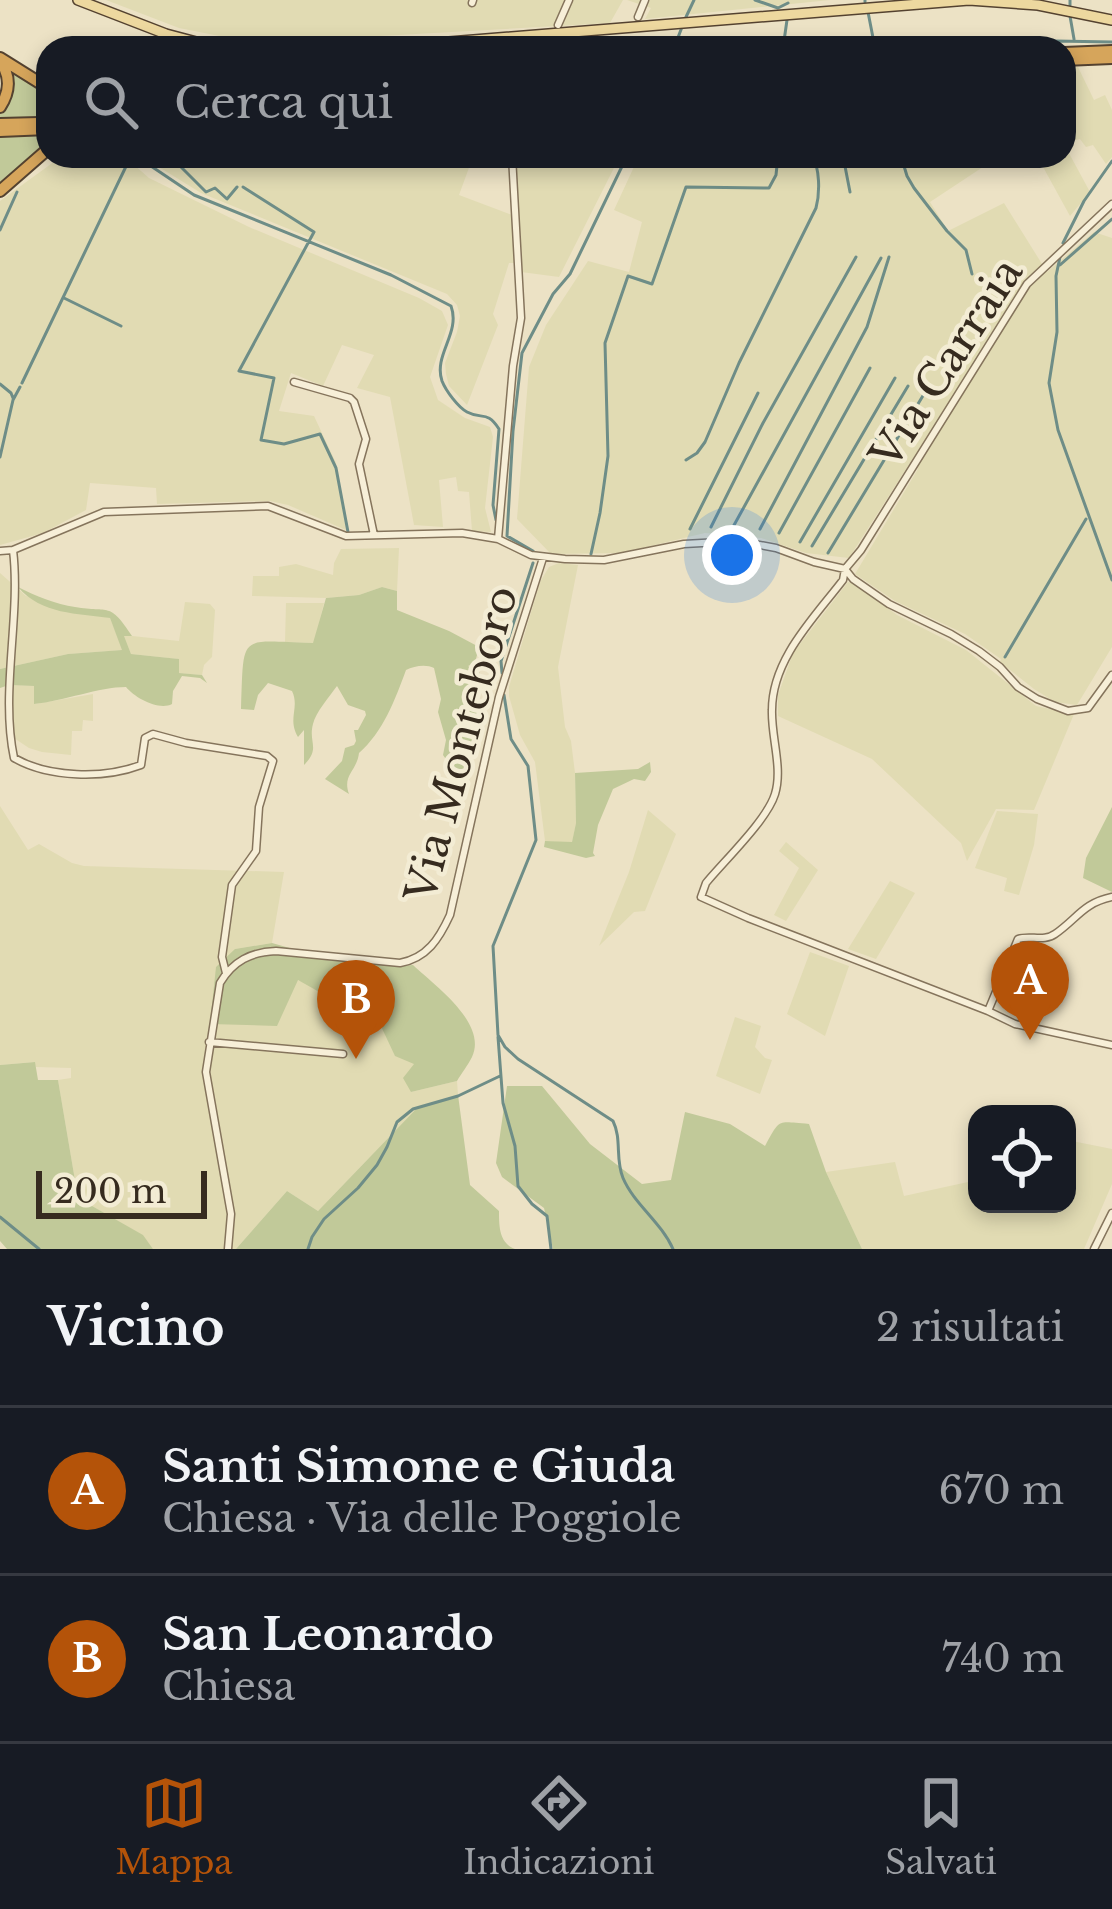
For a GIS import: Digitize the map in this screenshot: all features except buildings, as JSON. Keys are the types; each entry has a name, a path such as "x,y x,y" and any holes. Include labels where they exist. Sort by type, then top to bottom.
{"highway":[{"path":"1076,56 1112,55"},
{"path":"0,60 36,81"},
{"path":"0,60 8,80 0,107"},
{"path":"0,128 36,126"},
{"path":"0,191 36,160"}],"main road":[{"path":"78,0 171,36"},
{"path":"522,36 952,1 1024,3 1112,20"}],"street":[{"path":"559,25 569,0"},
{"path":"638,17 645,0"},
{"path":"498,539 521,318 513,168"},
{"name":"Via Carraia","path":"988,1011 701,897 706,883 770,806 776,790 772,708 777,679 791,650 843,580 845,568 854,561 1027,284 1112,204"},
{"path":"294,382 354,402 366,439 358,464 374,536"},
{"path":"0,551 121,510 268,506 339,534 462,533 498,539 543,557 604,560 684,544 738,541 845,568 868,591 979,650 1018,687 1058,708 1088,708 1112,675"},
{"path":"13,550 14,588 4,664 7,736 14,758 56,775 110,773 141,765 145,738 153,734 273,761 259,807 256,851 232,885 222,957 226,973 216,996 206,1072 231,1214 228,1249"},
{"name":"Via Monteboro","path":"226,973 256,952 400,963 412,961 434,944 449,915 499,697 543,557"},
{"path":"1112,897 1092,903 1053,936 1018,939 988,1011 1015,1024 1112,1045"},
{"path":"209,1042 343,1054"},
{"path":"1094,1249 1112,1213"}],"shaded area":[{"path":"106,0 623,0 610,23 379,36 220,36 179,28"},
{"path":"627,0 830,0 645,19 651,8"},
{"path":"1076,67 1094,100 1105,95 1112,110 1112,157 1106,164 1093,145 1086,147 1076,140"},
{"path":"1076,166 1090,192 1070,216 1044,168"},
{"path":"45,168 138,168 249,227 442,311 448,325 430,377 438,400 490,427 493,437 485,508 491,532 472,531 469,492 458,491 456,477 439,480 443,527 414,525 390,397 357,388 374,355 342,345 323,386 291,373 279,411 314,416 336,463 346,530 270,501 157,504 156,488 90,483 86,510 43,533 0,545 0,201"},
{"path":"160,168 469,168 459,195 517,217 515,168 614,168 559,277 521,272 520,263 509,263 493,314 498,325 467,405 449,386 446,374 460,316 447,294 201,193"},
{"path":"633,168 981,168 930,202 948,231 1004,203 1047,272 1094,232 1112,238 1112,647 1077,705 1055,702 965,634 895,601 855,574 918,469 910,463 849,558 806,553 761,538 705,533 621,553 551,554 517,519 529,367 546,325 588,261 629,272 642,222 614,210"},
{"path":"399,548 397,591 382,587 326,598 252,596 253,576 279,576 279,567 296,564 333,575 341,549"},
{"path":"578,565 558,667 575,773 572,843 545,841 535,762 520,735 509,696 540,582 549,567"},
{"path":"0,573 26,596 110,618 123,650 68,654 0,669"},
{"path":"848,582 897,615 966,650 1036,706 1074,714 1034,810 996,809 967,861 961,843 872,759 778,716 778,695 793,653"},
{"path":"185,602 210,604 215,610 212,657 202,675 178,673 178,659 131,654 123,635 179,641"},
{"path":"286,603 324,603 314,643 285,642"},
{"path":"9,685 35,686 35,704 93,694 93,721 83,720 82,731 72,731 71,755 29,748 11,736"},
{"path":"0,806 28,850 39,844 84,866 284,872 272,943 235,949 297,980 359,995 381,995 415,1064 411,1092 457,1081 458,1095 418,1107 318,1211 287,1191 236,1249 153,1249 142,1235 78,1198 58,1080 71,1078 71,1068 36,1067 34,1062 0,1065"},
{"path":"648,810 676,834 645,911 634,912 599,946 629,872"},
{"path":"997,811 1038,814 1019,895 1004,891 1007,878 975,868"},
{"path":"786,842 818,870 786,921 774,915 799,868 779,851"},
{"path":"890,881 915,893 876,959 848,949"},
{"path":"810,952 849,966 825,1036 787,1014"},
{"path":"735,1017 761,1026 755,1047 772,1060 760,1094 716,1076"},
{"path":"1076,1142 1112,1149 1112,1184 1084,1249 862,1249 826,1172 895,1162 904,1196 968,1182 968,1213 1076,1213"}],"green space":[{"path":"8,67 36,85 36,116 0,118 11,91"},
{"path":"36,135 36,152 0,186 0,137"},
{"path":"18,587 60,604 113,613 132,636 124,636 131,654 179,659 179,673 202,675 207,683 182,676 167,706 148,702 126,687 34,704 34,686 0,688 0,669 68,654 122,650 110,618 49,608"},
{"path":"382,587 397,591 397,610 479,647 475,663 468,666 480,673 473,754 459,778 443,755 446,740 434,668 413,667 406,670 382,725 359,753 347,782 349,794 325,779 342,761 345,748 354,745 354,730 365,711 348,705 337,686 315,719 313,750 304,765 304,730 298,737 292,691 268,683 254,710 241,709 245,653 258,642 313,643 326,598"},
{"path":"650,762 645,781 634,779 613,789 598,825 595,856 544,847 545,841 572,842 575,773 638,769"},
{"path":"1112,807 1112,892 1083,878 1086,858"},
{"path":"272,943 413,965 456,1006 472,1031 472,1057 457,1081 411,1092 403,1078 414,1064 395,1056 379,1022 381,995 321,993 298,980 277,1026 210,1024 216,967 235,949"},
{"path":"35,1062 38,1080 58,1080 78,1198 143,1235 153,1249 7,1249 0,1241 0,1065"},
{"path":"507,1086 542,1086 590,1144 642,1184 671,1180 685,1112 730,1124 765,1146 781,1123 809,1124 862,1249 553,1249 544,1208 502,1177 496,1163"},
{"path":"458,1095 470,1185 499,1211 503,1238 515,1249 236,1249 287,1191 318,1211 418,1107"}],"waterway":[{"path":"686,17 694,0"},
{"path":"755,0 778,8 788,3"},
{"path":"1070,0 1070,5"},
{"path":"868,12 873,36"},
{"path":"1070,16 1073,36"},
{"path":"785,36 787,20"},
{"path":"679,36 682,27"},
{"path":"1076,41 1112,42"},
{"path":"1063,243 1112,161"},
{"path":"22,383 125,168"},
{"path":"154,168 194,195 391,275 451,306 453,325 441,362 442,381 464,410 488,417 499,429 496,520"},
{"path":"182,168 206,192 215,188 227,199 237,187"},
{"path":"533,551 507,536 522,353 553,294 570,274 621,168"},
{"path":"591,554 608,456 605,343 628,276 652,284 686,187 769,188 777,168"},
{"path":"686,460 705,442 816,208 817,168"},
{"path":"845,168 850,192"},
{"path":"905,168 914,188 966,250 972,274"},
{"path":"243,187 314,232 239,371 274,378 261,440 284,444 320,434 336,468 348,532"},
{"path":"0,230 17,192"},
{"path":"1060,265 1112,219"},
{"path":"711,527 856,257"},
{"path":"760,529 867,327 889,257"},
{"path":"1060,257 1049,383 1058,430 1112,580"},
{"path":"733,527 881,258"},
{"path":"64,298 121,326"},
{"path":"779,533 870,368"},
{"path":"800,542 895,378"},
{"path":"0,384 13,398"},
{"path":"812,546 908,386"},
{"path":"0,457 20,387"},
{"path":"690,529 758,393"},
{"path":"828,553 924,394"},
{"path":"1005,657 1086,519"},
{"path":"502,673 501,661 533,563"},
{"path":"504,695 511,739 528,766 536,840 493,946 498,1035 518,1059 613,1121 623,1178 673,1249"},
{"path":"498,1037 503,1103 515,1146 518,1186 547,1216 551,1249"},
{"path":"308,1249 324,1219 377,1165 397,1122 413,1109 458,1096 500,1076"},
{"path":"0,1217 39,1249"}],"place":[{"name":"Santi Simone e Giuda","path":"1030,1040"},
{"name":"San Leonardo","path":"356,1059"}]}
